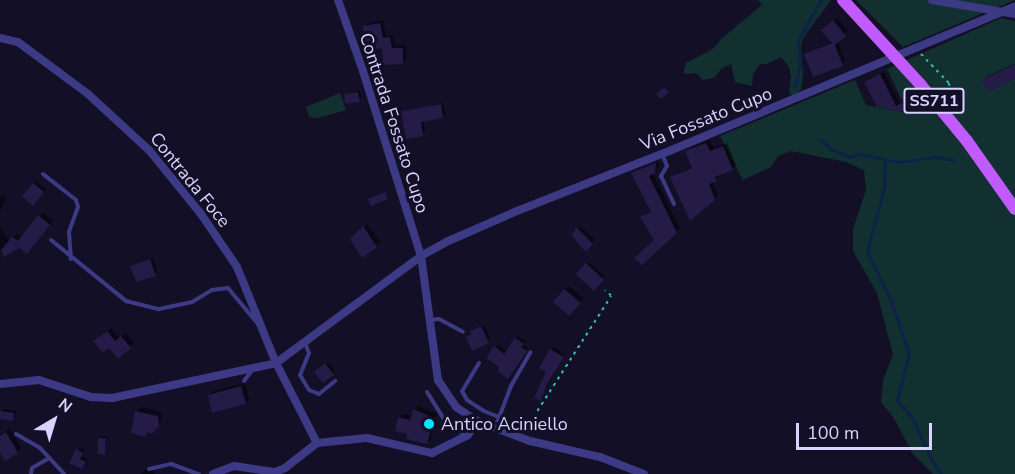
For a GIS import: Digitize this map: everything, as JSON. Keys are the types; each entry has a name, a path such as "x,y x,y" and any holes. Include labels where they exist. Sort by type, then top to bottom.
{"main road":[{"name":"SS711","path":"843,0 920,84 967,141 1015,209"}],"street":[{"name":"Contrada Fossato Cupo","path":"338,0 363,71 421,256 438,380 456,407 477,421 520,437 600,457 644,474"},
{"path":"932,0 1015,14"},
{"name":"Via Fossato Cupo","path":"421,256 517,211 662,154 1015,6"},
{"name":"Contrada Foce","path":"0,38 18,42 88,94 149,150 201,214 237,267 276,363 317,443"},
{"path":"0,384 39,380 92,397 112,398 276,363 421,256"},
{"path":"213,474 234,466 275,472 285,468 317,443 367,438 432,453 468,435 477,421"}],"lane":[{"path":"662,154 667,166 661,177 674,204"},
{"path":"43,174 76,200 78,207 69,232 68,247 71,260"},
{"path":"51,240 71,260 126,301 159,309 192,302 212,290 228,288 260,327"},
{"path":"429,320 439,320 463,332"},
{"path":"304,342 309,353 300,375 309,390 319,394 335,381"},
{"path":"495,428 511,386 531,352"},
{"path":"479,363 462,391 467,400 499,417"},
{"path":"244,381 253,368"},
{"path":"427,392 448,425 468,435"},
{"path":"16,434 40,448 64,474"},
{"path":"31,474 32,468 49,458"},
{"path":"148,470 171,464 199,474"}],"path":[{"path":"918,48 924,58 949,83 955,97 959,117"},
{"path":"520,437 611,296 605,291"}],"green space":[{"path":"758,0 831,0 803,38 801,90 793,96 789,93 791,77 789,67 781,57 767,64 760,64 753,74 752,86 735,82 731,64 721,69 714,78 703,80 696,73 683,74 686,63 713,49 721,39 762,5"},
{"path":"856,0 1015,0 903,47"},
{"path":"1001,18 1015,21 1015,474 933,474 913,454 893,417 881,402 883,380 893,355 877,293 853,251 853,229 866,190 864,170 846,162 791,151 778,156 771,167 743,180 720,136 855,80 866,105 908,113 887,69"},
{"path":"340,93 346,110 318,118 309,117 306,107"}],"building":[{"path":"833,20 846,36 835,45 843,66 813,77 804,54 832,43 821,30"},
{"path":"380,23 383,38 390,37 392,48 403,48 403,64 383,65 382,48 374,50 372,41 365,42 363,26"},
{"path":"1015,64 1015,79 988,92 982,80"},
{"path":"880,74 896,106 903,102 909,113 877,107 864,82"},
{"path":"665,87 669,92 661,99 656,94"},
{"path":"358,92 360,102 345,104 344,94"},
{"path":"441,104 443,118 421,122 423,136 406,139 401,111"},
{"path":"706,143 710,151 723,146 733,170 715,177 717,181 709,184 715,200 690,221 670,177 692,168 685,151"},
{"path":"656,163 655,173 649,176 677,233 642,265 634,258 654,240 640,217 651,212 631,173"},
{"path":"33,183 44,192 33,206 22,196"},
{"path":"385,192 388,199 371,206 368,199"},
{"path":"38,215 50,225 27,254 19,248 4,257 1,250 12,237 18,241"},
{"path":"363,226 377,247 362,258 350,239"},
{"path":"577,228 593,244 586,252 571,235"},
{"path":"150,259 156,276 136,282 130,266"},
{"path":"586,263 604,280 594,291 576,274"},
{"path":"564,289 581,303 569,316 553,302"},
{"path":"481,326 489,343 472,351 466,337 471,334 470,331"},
{"path":"107,331 115,341 121,336 131,348 118,359 109,348 103,353 93,341"},
{"path":"515,338 524,344 521,347 527,351 508,379 498,372 499,367 486,358 494,346 504,354"},
{"path":"550,349 564,357 546,386 541,401 534,398 546,372 539,368"},
{"path":"325,363 334,375 323,383 314,372"},
{"path":"241,386 246,404 212,413 208,395"},
{"path":"413,409 434,418 427,444 406,439 407,434 395,431 398,417 410,420"},
{"path":"0,411 14,413 13,421 0,419"},
{"path":"135,411 158,416 159,426 152,434 147,433 145,437 131,433"},
{"path":"6,432 18,453 5,461 0,452 0,436"},
{"path":"98,438 106,438 105,455 98,454"},
{"path":"76,449 83,453 80,459 86,462 82,469 69,463"}],"waterway":[{"path":"795,87 800,65 798,40 821,0"},
{"path":"820,139 831,149 851,157 858,154 899,162 935,157 954,160"},
{"path":"885,161 884,187 867,252 892,303 909,354 897,400 913,419 930,457 941,474"}],"place":[{"name":"Antico Aciniello","path":"429,424"}]}
